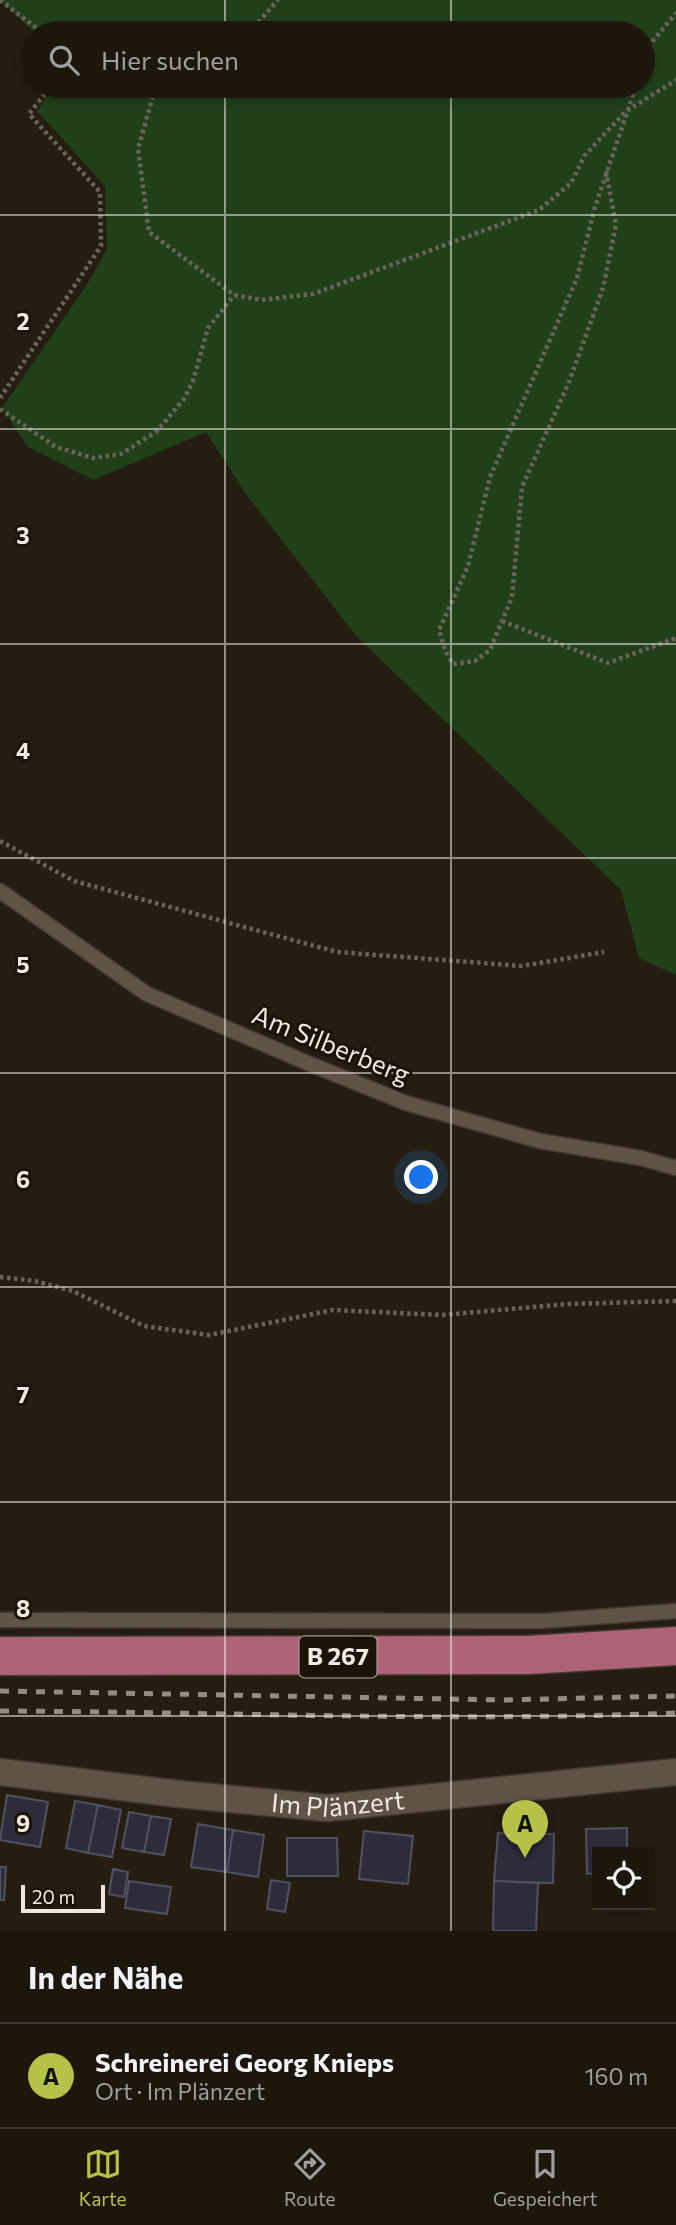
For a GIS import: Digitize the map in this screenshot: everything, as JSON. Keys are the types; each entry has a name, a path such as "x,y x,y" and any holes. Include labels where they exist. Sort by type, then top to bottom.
{"main road":[{"name":"B 267","path":"0,1656 529,1656 676,1646"}],"street":[{"name":"Im Plänzert","path":"0,1772 178,1794 327,1808 676,1772"}],"lane":[{"name":"Am Silberberg","path":"0,891 147,994 310,1064 406,1103 540,1141 641,1158 676,1168"},
{"path":"0,1620 542,1621 676,1611"}],"path":[{"path":"0,0 27,21"},
{"path":"260,21 278,0"},
{"path":"655,38 676,12"},
{"path":"655,93 676,80"},
{"path":"0,398 100,246 100,192 29,114 42,98"},
{"path":"151,98 138,149 149,232 234,295 261,300 313,294 539,210 571,183 585,155 625,112 647,98"},
{"path":"606,171 616,225 603,288 569,382 522,487 512,597 489,650 475,661 453,664 439,630 468,566 490,477 577,278 606,171 631,98"},
{"path":"0,409 57,447 93,457 121,454 157,431 184,400 194,381 208,328 234,295"},
{"path":"502,621 608,663 676,638"},
{"path":"0,841 74,881 337,952 522,967 604,952"},
{"path":"0,1277 35,1281 73,1291 144,1326 209,1335 333,1310 442,1315 568,1304 676,1301"}],"green space":[{"path":"0,0 676,0 676,975 639,958 621,890 357,637 246,494 206,432 93,480 28,447 2,408 86,286 107,249 105,186 37,111 46,98 655,98 655,21 22,21"}],"building":[{"path":"7,1795 48,1802 40,1847 0,1840"},
{"path":"75,1801 98,1805 88,1853 66,1848"},
{"path":"98,1805 121,1810 112,1857 88,1853"},
{"path":"129,1812 151,1816 144,1852 122,1848"},
{"path":"151,1816 171,1819 164,1855 144,1852"},
{"path":"198,1824 233,1830 227,1872 191,1867"},
{"path":"627,1828 627,1847 592,1847 592,1874 587,1874 586,1829"},
{"path":"233,1830 264,1835 258,1877 227,1872"},
{"path":"364,1831 413,1836 408,1884 359,1879"},
{"path":"498,1833 554,1834 553,1883 494,1881"},
{"path":"287,1838 337,1838 338,1876 287,1876"},
{"path":"0,1867 6,1867 4,1900 0,1900"},
{"path":"113,1869 128,1872 124,1897 109,1894"},
{"path":"271,1880 290,1883 285,1912 267,1909"},
{"path":"129,1881 171,1887 167,1914 125,1908"},
{"path":"494,1881 538,1883 536,1931 493,1931"}],"railway":[{"path":"0,1691 504,1700 676,1696"},
{"path":"0,1711 423,1717 676,1713"}],"place":[{"name":"Schreinerei Georg Knieps","path":"525,1858"}]}
